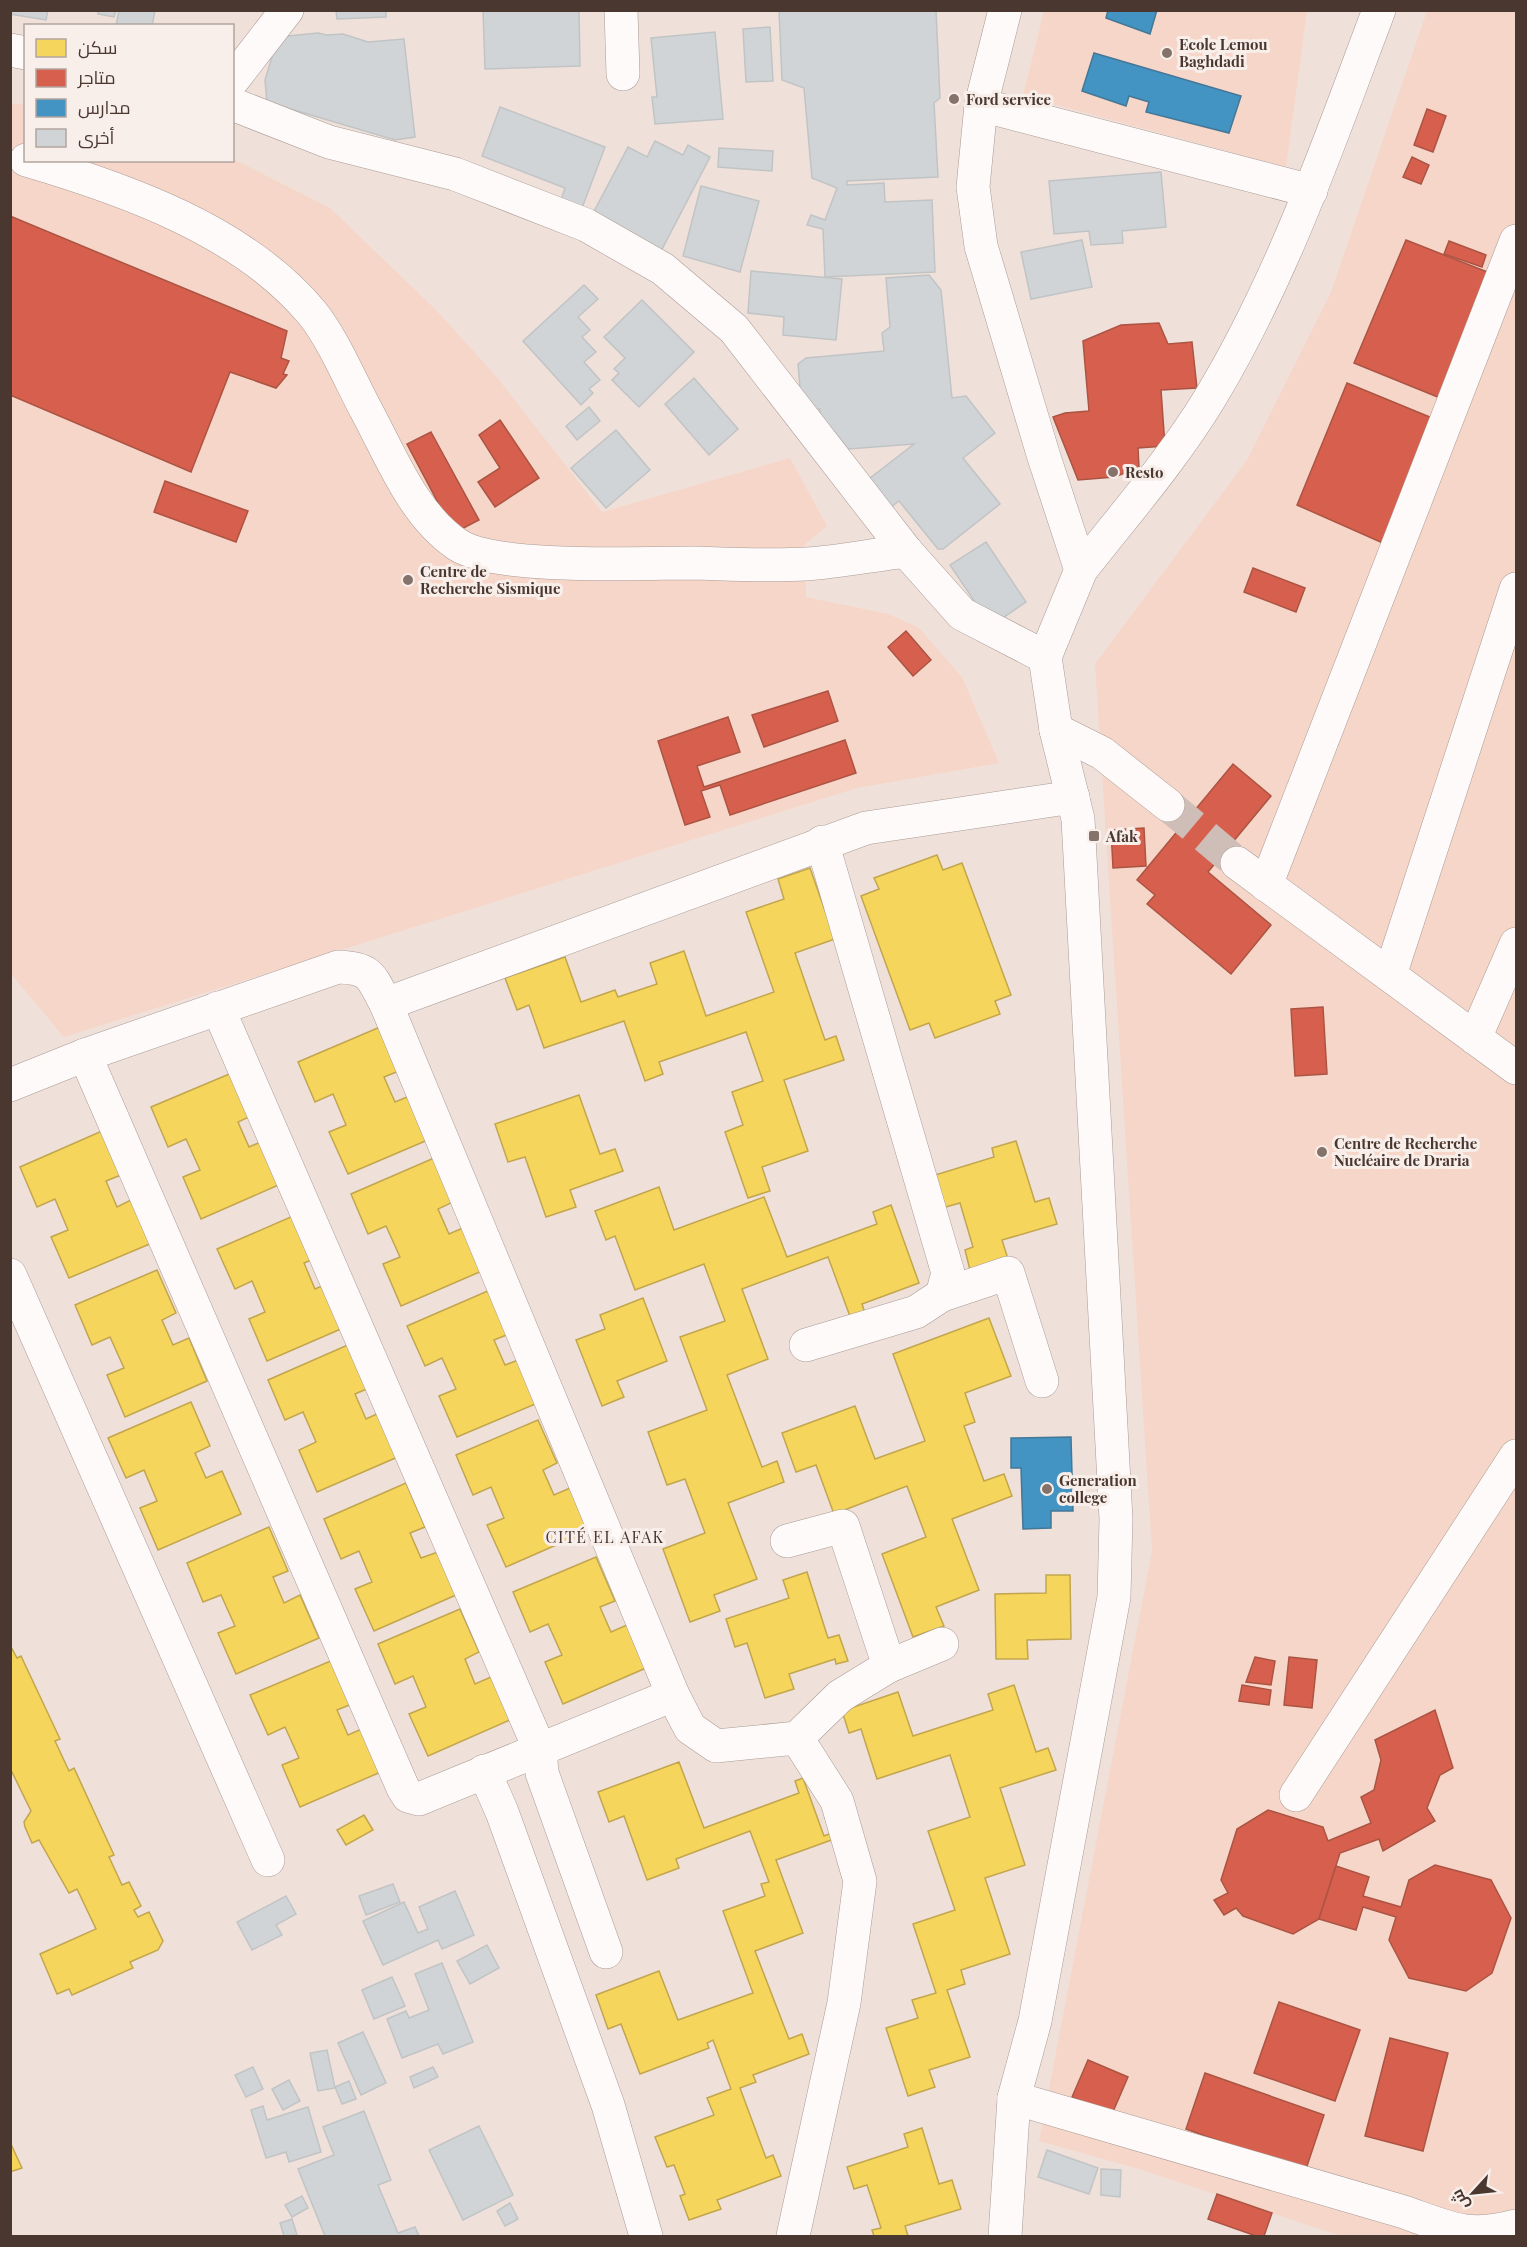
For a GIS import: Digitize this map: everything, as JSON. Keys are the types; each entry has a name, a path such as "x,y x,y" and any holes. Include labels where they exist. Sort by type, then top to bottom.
{"main road":[{"path":"234,78 287,10"},
{"path":"621,10 623,74"},
{"path":"1005,10 981,105 973,187 981,246 1043,454 1081,570"},
{"path":"1005,2236 1014,2098 1035,2021 1114,1597 1116,1519 1078,819 1056,730 1045,657 1081,570 1163,466 1210,399 1256,313 1311,191 1379,10"},
{"path":"234,105 329,142 455,174 586,225 663,269 734,329 906,551 962,614 1045,657"},
{"path":"981,105 1311,191"},
{"path":"32,162 142,201 216,234 276,276 313,314 404,481 427,517 459,546 498,558 558,562 806,564 906,551"},
{"path":"1266,885 1516,241"},
{"path":"1390,975 1516,589"},
{"path":"1056,730 1102,753 1167,804"},
{"path":"386,1004 822,842 866,828 1022,807 1073,797"},
{"path":"822,842 948,1273 942,1295"},
{"path":"1237,864 1516,1068"},
{"path":"1475,1038 1516,944"},
{"path":"10,1085 85,1055 338,967 358,968 369,975 386,1004 673,1695 690,1728 716,1746 797,1738 840,1696 889,1665 942,1644"},
{"path":"218,1008 540,1750 542,1773 606,1952"},
{"path":"85,1055 408,1796 419,1799 673,1695"},
{"path":"806,1345 916,1312 942,1295 1008,1273 1042,1381"},
{"path":"10,1275 268,1860"},
{"path":"1296,1795 1516,1456"},
{"path":"787,1541 843,1526 889,1665"},
{"path":"790,2236 844,2004 860,1881 837,1801 797,1738"},
{"path":"484,1771 502,1812 608,2105 646,2236"},
{"path":"1014,2098 1404,2212 1458,2231 1490,2233 1516,2226"}],"shaded area":[{"name":"Ecole Lemou Baghdadi","path":"1044,11 1307,11 1286,167 1023,96"},
{"name":"Centre de Recherche Nucléaire de Draria","path":"1427,11 1516,11 1516,2236 1341,2236 1139,2169 1039,2141 1152,1551 1095,664 1247,460 1331,292"},
{"name":"Centre de Recherche Sismique","path":"10,103 24,105 24,162 234,162 234,160 330,208 436,310 496,376 602,512 790,458 827,526 805,544 806,597 888,614 918,627 962,677 999,763 857,788 64,1037 11,974"}],"building: سكن":[{"path":"937,855 943,870 962,863 1011,995 995,1001 1000,1014 935,1038 929,1023 910,1030 861,896 879,889 874,878"},
{"path":"810,868 835,939 795,953 825,1040 836,1036 844,1060 784,1080 808,1151 762,1167 770,1191 748,1198 725,1132 743,1125 732,1092 763,1081 746,1032 659,1062 663,1074 645,1081 624,1021 544,1048 529,1005 517,1010 505,978 565,957 581,1002 615,990 618,997 657,984 650,963 684,951 706,1016 774,992 746,912 784,899 778,879"},
{"path":"380,1027 399,1071 384,1077 395,1102 412,1095 430,1139 348,1174 329,1132 346,1125 333,1094 315,1102 298,1062"},
{"path":"234,1072 253,1115 238,1122 249,1147 265,1140 283,1183 201,1219 183,1177 200,1170 186,1139 168,1147 151,1107"},
{"path":"579,1095 600,1154 615,1149 623,1171 570,1190 576,1207 546,1217 525,1157 508,1162 495,1124"},
{"path":"102,1131 121,1175 106,1181 117,1207 133,1199 152,1243 69,1278 51,1237 68,1230 55,1199 37,1207 20,1167"},
{"path":"1016,1141 1035,1202 1049,1198 1057,1224 1002,1240 1008,1259 970,1270 965,1250 973,1247 960,1203 942,1208 932,1176 994,1157 992,1148"},
{"path":"434,1158 453,1202 438,1209 449,1234 465,1227 484,1270 401,1306 383,1264 400,1257 386,1226 368,1234 351,1194"},
{"path":"659,1187 674,1230 764,1197 787,1257 877,1224 873,1212 891,1205 919,1283 862,1304 865,1313 851,1319 828,1257 742,1289 768,1359 727,1375 762,1467 777,1461 784,1482 728,1503 757,1579 714,1595 720,1611 690,1622 663,1549 705,1533 685,1479 667,1485 648,1432 707,1410 680,1337 725,1321 704,1264 635,1290 615,1236 606,1240 595,1211"},
{"path":"300,1213 319,1257 304,1263 315,1289 331,1282 350,1325 267,1361 249,1319 265,1312 252,1281 235,1289 217,1249"},
{"path":"157,1270 176,1313 162,1320 173,1345 189,1338 207,1381 125,1417 107,1375 124,1368 110,1337 92,1345 75,1305"},
{"path":"490,1290 509,1334 494,1340 505,1365 521,1359 540,1402 457,1437 439,1396 456,1389 442,1358 425,1366 407,1326"},
{"path":"643,1298 667,1361 617,1381 624,1397 602,1406 576,1340 605,1329 600,1315"},
{"path":"989,1318 1011,1376 965,1393 975,1422 964,1426 984,1481 1004,1474 1012,1496 952,1519 979,1590 936,1607 944,1626 913,1637 882,1554 926,1537 907,1486 834,1514 816,1465 796,1472 782,1433 855,1406 875,1459 925,1441 893,1354"},
{"path":"350,1344 369,1388 355,1394 366,1419 381,1412 400,1456 317,1492 299,1450 316,1442 303,1412 285,1420 268,1380"},
{"path":"191,1402 210,1446 195,1453 206,1478 222,1471 241,1514 158,1550 140,1508 157,1501 144,1470 126,1478 108,1438"},
{"path":"538,1420 557,1463 543,1470 554,1495 570,1488 588,1531 506,1567 487,1525 504,1518 491,1487 473,1495 456,1455"},
{"path":"406,1483 425,1527 410,1533 421,1558 438,1552 456,1595 374,1631 355,1589 372,1582 359,1551 341,1559 324,1519"},
{"path":"269,1527 288,1571 273,1577 284,1603 300,1595 319,1638 236,1674 218,1633 235,1626 221,1595 203,1602 187,1563"},
{"path":"596,1557 615,1601 600,1607 611,1632 627,1625 646,1668 563,1704 545,1662 562,1655 548,1624 530,1632 513,1592"},
{"path":"807,1572 828,1638 839,1635 848,1661 836,1664 835,1659 789,1674 794,1689 765,1698 747,1643 735,1647 726,1619 789,1598 783,1580"},
{"path":"1046,1575 1070,1575 1071,1639 1027,1640 1028,1659 996,1659 995,1594 1046,1593"},
{"path":"460,1609 479,1652 465,1659 475,1684 491,1677 510,1720 428,1756 409,1714 426,1707 413,1676 395,1684 378,1644"},
{"path":"10,1645 17,1658 21,1656 60,1739 55,1741 69,1771 74,1768 114,1855 109,1857 122,1885 129,1882 141,1906 134,1910 138,1917 149,1912 163,1941 158,1950 130,1962 133,1968 72,1995 69,1989 57,1994 40,1954 96,1929 77,1889 69,1893 39,1840 32,1843 25,1827 24,1822 31,1811 10,1768"},
{"path":"333,1660 352,1704 337,1710 348,1735 364,1728 383,1771 300,1807 282,1765 299,1758 285,1727 268,1735 250,1695"},
{"path":"1014,1685 1036,1752 1048,1748 1056,1770 1000,1788 1025,1865 985,1878 1010,1954 961,1970 965,1984 947,1990 970,2057 929,2070 935,2087 908,2096 886,2028 918,2018 912,2000 936,1993 913,1924 955,1910 928,1831 970,1817 950,1755 877,1779 861,1729 849,1733 842,1711 898,1692 913,1736 993,1710 988,1694"},
{"path":"679,1762 704,1828 799,1793 795,1781 803,1778 824,1836 834,1832 837,1838 776,1860 803,1933 755,1951 789,2039 802,2034 809,2054 753,2075 756,2082 740,2088 766,2158 773,2155 781,2176 717,2200 721,2209 689,2220 680,2196 685,2194 674,2165 667,2167 655,2137 714,2115 707,2098 731,2089 713,2040 707,2043 709,2048 640,2074 621,2024 608,2029 596,1995 659,1971 678,2020 753,1993 723,1911 765,1896 761,1884 769,1882 750,1831 676,1859 679,1868 647,1880 624,1816 609,1822 598,1792"},
{"path":"364,1815 373,1830 346,1845 337,1830"},
{"path":"922,2128 939,2184 952,2180 961,2209 905,2226 908,2236 874,2236 872,2230 881,2228 867,2185 854,2189 847,2167 908,2147 904,2134"},
{"path":"10,2142 22,2168 10,2172"}],"building: متاجر":[{"path":"1427,109 1446,116 1433,152 1414,145"},
{"path":"1412,157 1429,165 1421,184 1403,177"},
{"path":"10,216 287,331 281,358 289,361 283,374 287,375 276,388 230,372 191,472 10,395"},
{"path":"1406,240 1495,275 1445,400 1354,363"},
{"path":"1449,241 1486,255 1482,267 1444,254"},
{"path":"1159,323 1168,344 1192,342 1197,388 1161,390 1165,446 1138,448 1139,467 1115,477 1078,480 1053,417 1065,413 1089,411 1083,341 1121,325"},
{"path":"1347,383 1437,420 1385,544 1297,505"},
{"path":"500,420 539,478 495,507 478,482 500,468 479,435"},
{"path":"431,432 479,520 454,533 407,444"},
{"path":"165,481 248,511 236,542 154,512"},
{"path":"1253,568 1305,588 1296,612 1244,592"},
{"path":"906,631 931,660 913,676 888,647"},
{"path":"828,691 838,721 764,747 752,715"},
{"path":"728,717 740,752 697,766 704,787 845,740 856,773 730,815 720,785 701,791 710,817 685,825 658,741"},
{"path":"1233,764 1271,796 1208,872 1271,925 1231,974 1147,904 1155,895 1137,880"},
{"path":"1144,828 1146,866 1113,868 1111,830"},
{"path":"1323,1007 1327,1074 1295,1076 1291,1009"},
{"path":"1255,1657 1275,1661 1271,1685 1246,1682"},
{"path":"1289,1657 1317,1660 1312,1708 1284,1705"},
{"path":"1242,1685 1271,1690 1269,1705 1239,1701"},
{"path":"1435,1710 1453,1768 1440,1775 1427,1808 1435,1821 1383,1851 1379,1839 1340,1853 1319,1919 1293,1934 1243,1916 1236,1908 1224,1915 1214,1900 1228,1893 1221,1880 1237,1829 1268,1810 1323,1827 1328,1841 1371,1823 1361,1797 1374,1790 1381,1760 1375,1740"},
{"path":"1435,1865 1491,1880 1511,1918 1492,1973 1466,1991 1409,1978 1389,1940 1396,1917 1363,1907 1356,1930 1319,1919 1336,1866 1369,1877 1363,1896 1401,1907 1409,1880"},
{"path":"1279,2002 1360,2030 1335,2101 1254,2073"},
{"path":"1390,2038 1448,2053 1423,2151 1365,2136"},
{"path":"1088,2060 1128,2077 1112,2114 1072,2097"},
{"path":"1205,2073 1324,2115 1305,2172 1186,2129"},
{"path":"1217,2194 1272,2213 1264,2236 1256,2236 1208,2219"}],"building: مدارس":[{"path":"1108,10 1157,10 1150,34 1106,18"},
{"path":"1094,53 1241,96 1229,133 1146,112 1149,102 1129,96 1126,106 1082,91"},
{"name":"Generation college","path":"1071,1437 1073,1511 1051,1511 1051,1528 1023,1529 1021,1468 1011,1468 1011,1438"}],"building: أخرى":[{"path":"10,10 48,10 46,20 10,14"},
{"path":"98,10 116,10 114,17 98,14"},
{"path":"119,10 155,10 152,24 116,24"},
{"path":"336,10 386,10 386,17 337,19"},
{"path":"483,10 579,10 580,66 485,69"},
{"path":"779,10 936,10 940,98 934,103 938,177 847,181 847,185 884,183 885,202 932,200 935,272 825,277 823,229 807,225 811,215 825,220 837,188 812,178 804,88 782,80"},
{"path":"770,27 773,81 746,82 743,29"},
{"path":"715,32 723,119 655,124 652,97 657,97 651,38"},
{"path":"318,33 343,34 368,42 404,39 415,137 395,140 267,102 265,80 278,37"},
{"path":"500,107 605,147 582,208 561,200 565,188 482,156"},
{"path":"655,141 683,155 688,145 710,157 659,255 590,219 628,147 647,157"},
{"path":"719,148 773,151 772,171 718,167"},
{"path":"1161,172 1166,227 1122,231 1123,243 1091,245 1089,231 1054,234 1049,181"},
{"path":"701,186 759,201 740,272 683,256"},
{"path":"1082,240 1092,287 1031,299 1021,252"},
{"path":"751,271 842,279 836,340 783,335 784,317 748,313"},
{"path":"929,275 941,290 952,398 966,396 995,433 963,458 1000,504 943,549 938,549 899,501 891,507 869,479 914,444 848,449 833,430 822,430 820,409 802,411 798,364 806,358 884,351 882,333 890,327 886,278"},
{"path":"584,285 598,299 578,317 590,330 582,337 596,352 584,362 600,380 589,389 593,393 581,405 523,341"},
{"path":"642,300 694,352 639,407 612,380 619,373 614,369 625,358 604,337"},
{"path":"694,378 738,429 709,455 665,404"},
{"path":"589,407 600,421 577,440 566,426"},
{"path":"616,430 650,470 606,508 571,468"},
{"path":"986,542 1026,602 991,626 950,565"},
{"path":"393,1884 400,1902 366,1915 359,1896"},
{"path":"455,1891 474,1935 442,1949 438,1940 383,1965 363,1921 404,1902 418,1933 428,1929 419,1907"},
{"path":"286,1896 296,1914 276,1925 282,1935 252,1950 237,1922"},
{"path":"487,1945 499,1968 470,1984 457,1961"},
{"path":"442,1963 473,2042 443,2054 438,2044 402,2058 387,2019 406,2011 409,2018 429,2010 415,1974"},
{"path":"392,1977 405,2006 374,2019 362,1990"},
{"path":"363,2032 386,2083 361,2095 338,2043"},
{"path":"327,2050 335,2088 318,2091 310,2053"},
{"path":"253,2067 263,2089 246,2097 235,2075"},
{"path":"433,2067 438,2077 414,2088 410,2077"},
{"path":"289,2080 300,2101 283,2110 272,2089"},
{"path":"349,2081 356,2099 342,2104 335,2087"},
{"path":"263,2106 267,2120 308,2107 321,2152 289,2162 286,2152 266,2158 251,2110"},
{"path":"364,2111 391,2180 378,2185 398,2233 415,2227 419,2236 325,2236 298,2169 334,2155 323,2127"},
{"path":"479,2126 513,2195 463,2220 429,2150"},
{"path":"1047,2150 1098,2168 1089,2194 1038,2177"},
{"path":"1101,2169 1121,2170 1120,2197 1101,2195"},
{"path":"302,2196 308,2208 292,2217 285,2205"},
{"path":"510,2203 518,2219 505,2226 497,2211"},
{"path":"292,2219 297,2235 284,2236 280,2223"}],"tunnel":[{"path":"1168,805 1237,863"}],"place":[{"name":"Ecole Lemou Baghdadi","path":"1167,53"},
{"name":"Ford service","path":"954,99"},
{"name":"Resto","path":"1113,472"},
{"name":"Centre de Recherche Sismique","path":"408,580"},
{"name":"Afak","path":"1094,836"},
{"name":"Centre de Recherche Nucléaire de Draria","path":"1322,1152"},
{"name":"Generation college","path":"1047,1489"}],"district":[{"name":"CITÉ EL AFAK","path":"605,1536"}]}
